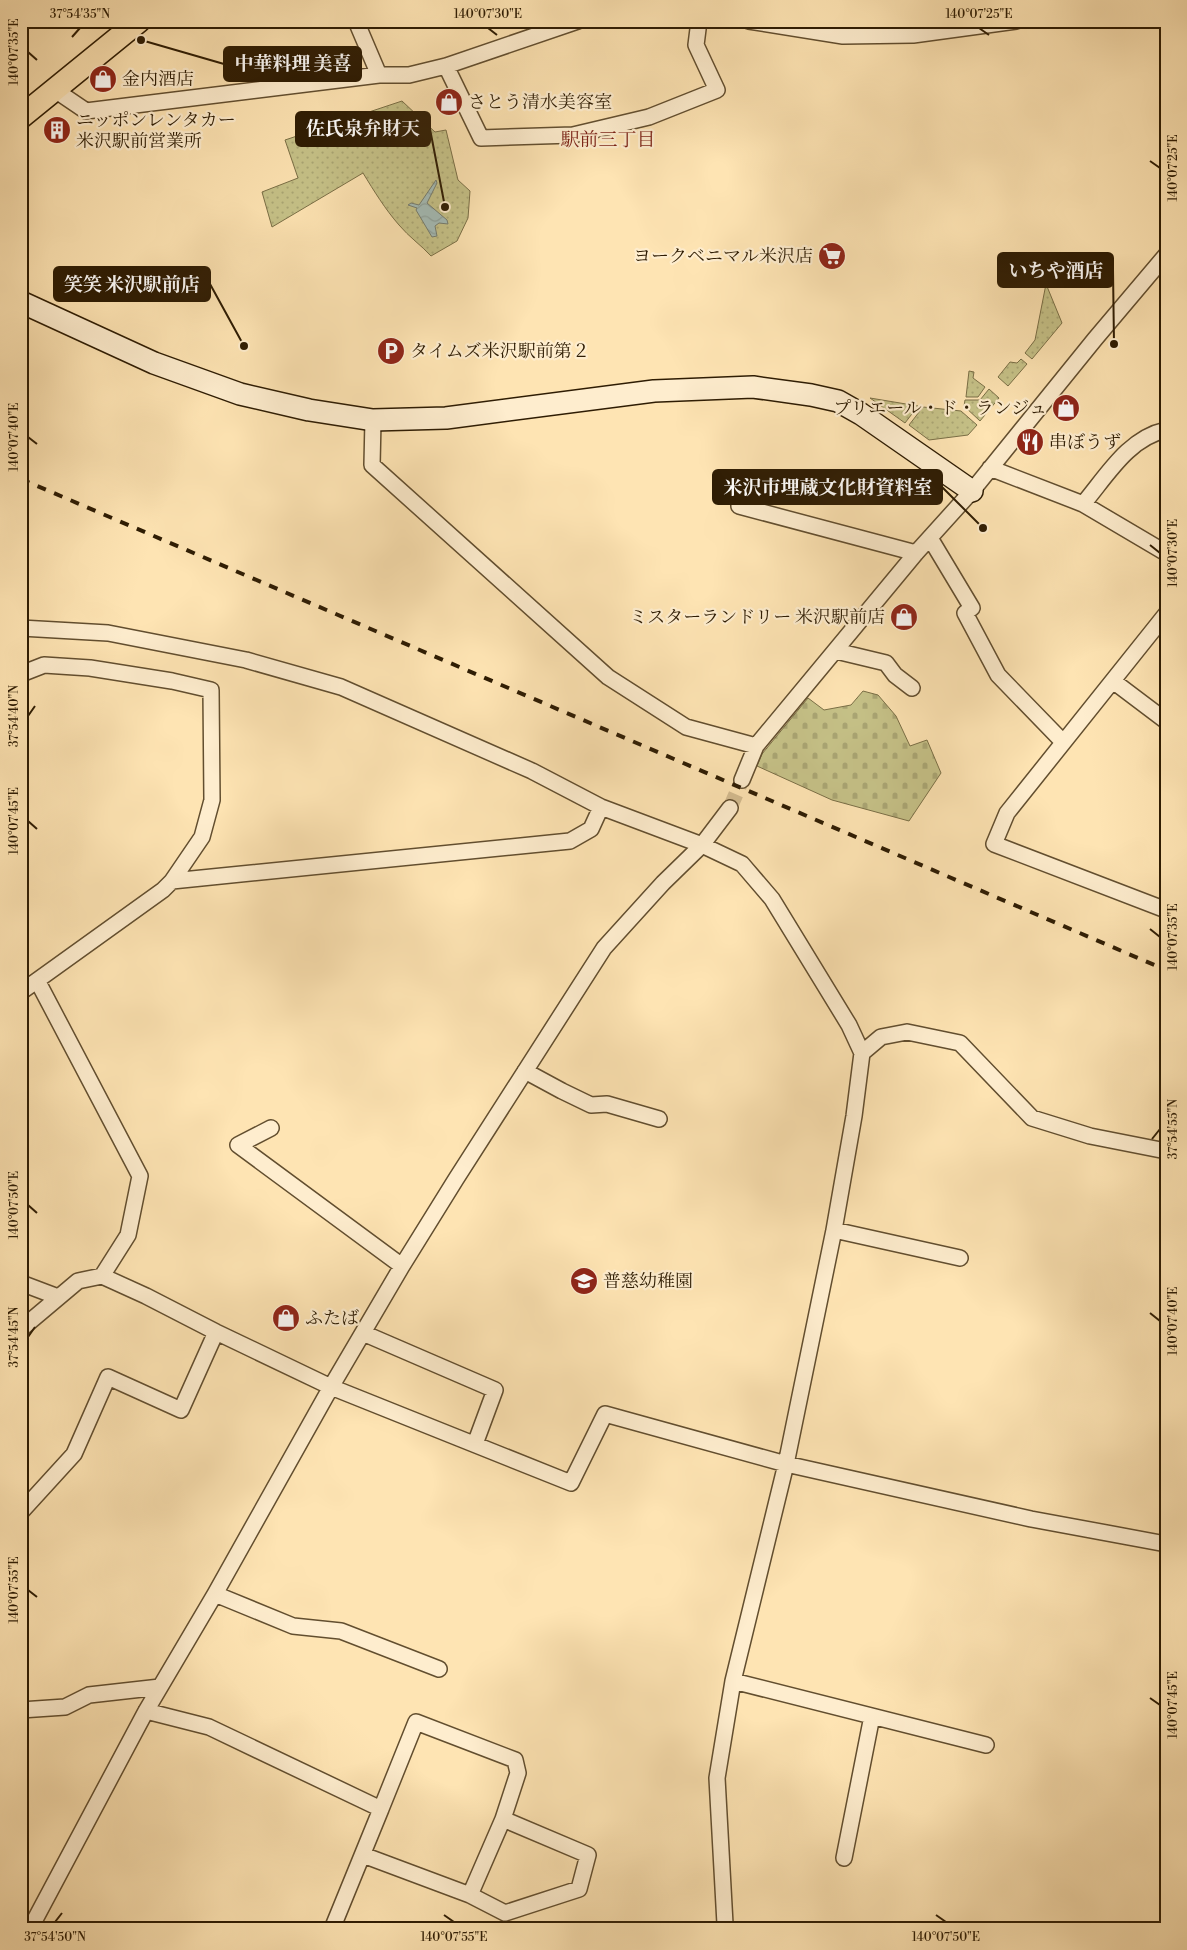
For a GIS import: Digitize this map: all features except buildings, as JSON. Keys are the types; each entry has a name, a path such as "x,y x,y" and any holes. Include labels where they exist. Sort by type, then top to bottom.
{"main road":[{"path":"21,117 139,21"}],"street":[{"path":"356,21 379,75"},
{"path":"55,90 86,111 379,75 409,75 446,66 578,21"},
{"path":"446,66 481,138 573,135 649,117 717,90 696,45 699,21"},
{"path":"749,21 843,36 913,36 1016,21"},
{"path":"742,780 756,746 916,553 972,491 1166,255"},
{"path":"21,302 154,363 240,394 309,410 373,420 446,418 654,391 753,387 838,401 861,414 972,491"},
{"path":"373,420 372,465 608,677 686,727 756,746"},
{"path":"1083,504 1124,454 1142,440 1166,430"},
{"path":"990,468 1083,504 1166,553"},
{"path":"739,506 916,553"},
{"path":"930,538 972,608 965,613 998,675 1063,742"},
{"path":"1166,614 1007,813 994,844 1166,910"},
{"path":"21,628 108,633 246,660 341,687 532,771 601,807 702,845 742,864 772,900 849,1025 862,1053 854,1116 834,1230 786,1464 733,1681 717,1778 725,1924 729,1929"},
{"path":"836,651 886,662 894,675 912,688"},
{"path":"21,674 44,666 90,668 172,681 211,690 212,800 202,837 172,882 38,982 21,992"},
{"path":"1113,681 1166,721"},
{"path":"172,882 570,841 591,829 601,807"},
{"path":"30,1929 146,1711 402,1266 604,948 663,883 702,845 730,808"},
{"path":"38,982 140,1176 128,1235 102,1276"},
{"path":"862,1053 881,1037 908,1032 960,1043 1032,1118 1090,1136 1166,1152"},
{"path":"525,1071 591,1105 607,1104 659,1119"},
{"path":"271,1128 238,1145 402,1266"},
{"path":"834,1230 960,1258"},
{"path":"21,1329 78,1281 102,1276 331,1387 571,1483 605,1414 786,1464 1031,1519 1166,1544"},
{"path":"21,1283 58,1297"},
{"path":"22,1511 74,1454 108,1376 180,1410 216,1332"},
{"path":"363,1333 495,1390 475,1444"},
{"path":"215,1594 294,1626 341,1631 439,1669"},
{"path":"733,1681 986,1745"},
{"path":"21,1710 65,1708 89,1695 160,1687"},
{"path":"146,1711 209,1726 381,1809"},
{"path":"844,1858 872,1716"},
{"path":"332,1929 416,1722 516,1760 518,1773 503,1819 470,1896"},
{"path":"363,1855 470,1896 505,1913 579,1889 588,1855 503,1819"}],"green space":[{"path":"402,101 435,132 446,130 458,180 470,191 468,218 457,241 431,256 394,219 363,173 272,227 262,192 298,178 285,140"},
{"path":"1046,284 1062,323 1032,359 1025,353 1035,340"},
{"path":"1021,359 1027,364 1008,386 998,377 1010,362 1017,363"},
{"path":"969,371 974,372 973,378 985,387 978,397 966,397"},
{"path":"989,389 999,398 980,421 964,406 965,400 980,400"},
{"path":"870,398 918,406 905,423"},
{"path":"923,407 961,411 977,425 968,435 929,440 909,425"},
{"path":"863,691 878,695 896,716 910,746 927,740 941,773 909,821 832,800 757,766 762,754 808,698 824,710 851,705"}],"water":[{"path":"436,180 437,183 427,203 447,220 448,224 439,223 435,226 437,236 432,237 416,210 417,208 408,205 411,203 419,205"}],"tunnel":[{"path":"730,808 742,780"}],"railway":[{"path":"21,479 1166,970"}],"place":[{"name":"中華料理 美喜","path":"141,40"},
{"name":"金内酒店","path":"103,79"},
{"name":"さとう清水美容室","path":"449,102"},
{"name":"ニッポンレンタカー 米沢駅前営業所","path":"57,130"},
{"name":"佐氏泉弁財天","path":"445,207"},
{"name":"ヨークベニマル米沢店","path":"832,256"},
{"name":"いちや酒店","path":"1114,344"},
{"name":"笑笑 米沢駅前店","path":"244,346"},
{"name":"タイムズ米沢駅前第２","path":"391,351"},
{"name":"プリエール・ド・ランジュ","path":"1066,408"},
{"name":"串ぼうず","path":"1030,442"},
{"name":"米沢市埋蔵文化財資料室","path":"983,528"},
{"name":"ミスターランドリー 米沢駅前店","path":"904,617"},
{"name":"普慈幼稚園","path":"584,1281"},
{"name":"ふたば","path":"286,1318"}],"district":[{"name":"駅前三丁目","path":"608,139"}]}
